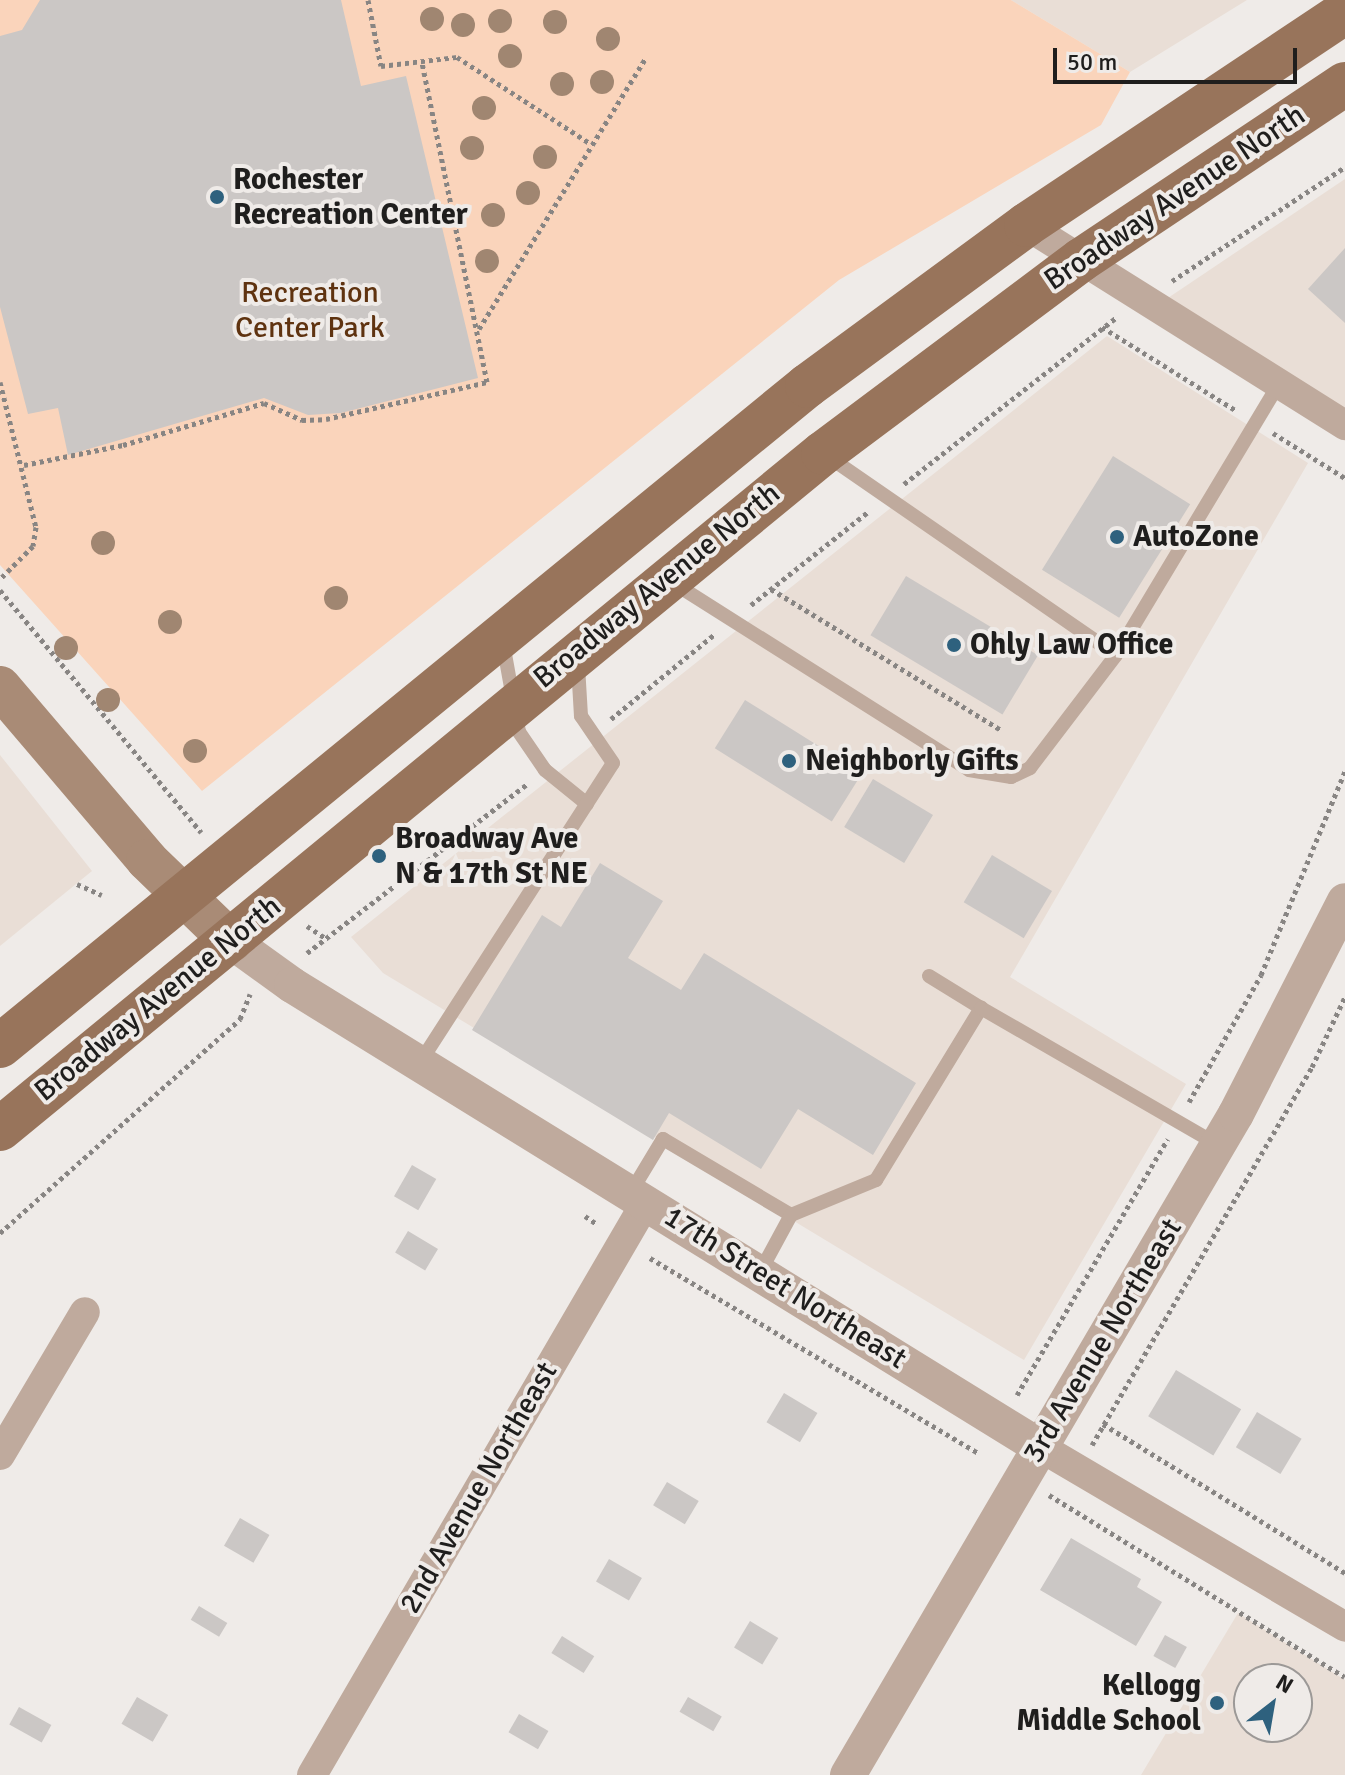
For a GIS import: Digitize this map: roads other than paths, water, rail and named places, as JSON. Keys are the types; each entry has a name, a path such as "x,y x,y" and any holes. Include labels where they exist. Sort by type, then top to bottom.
{"main road":[{"name":"Broadway Avenue North","path":"0,1046 502,630 807,386 1026,225 1345,12"},
{"name":"Broadway Avenue North","path":"0,1129 231,941 665,578 823,453 1081,260 1345,84"},
{"path":"0,687 180,896 231,941"}],"street":[{"path":"1026,225 1345,425"},
{"name":"3rd Avenue Northeast","path":"848,1775 1218,1145 1345,901"},
{"name":"17th Street Northeast","path":"231,941 1040,1447 1345,1627"},
{"name":"2nd Avenue Northeast","path":"312,1775 638,1197"},
{"path":"0,1455 85,1312"}],"lane":[{"path":"665,578 969,770 1011,777 1030,768 1116,655 1279,384"},
{"path":"823,453 1116,655"},
{"path":"502,630 510,706 528,748 587,804"},
{"path":"421,1061 613,763 581,716 579,649"},
{"path":"929,976 1218,1145"},
{"path":"760,1272 791,1215 876,1180 981,1008"},
{"path":"638,1197 663,1139 791,1215"}],"place":[{"name":"Rochester Recreation Center","path":"217,197"},
{"name":"AutoZone","path":"1117,537"},
{"name":"Ohly Law Office","path":"954,645"},
{"name":"Neighborly Gifts","path":"789,761"},
{"name":"Broadway Ave N & 17th St NE","path":"379,856"},
{"name":"Kellogg Middle School","path":"1217,1703"}],"park label":[{"name":"Recreation Center Park","path":"310,310"}]}
